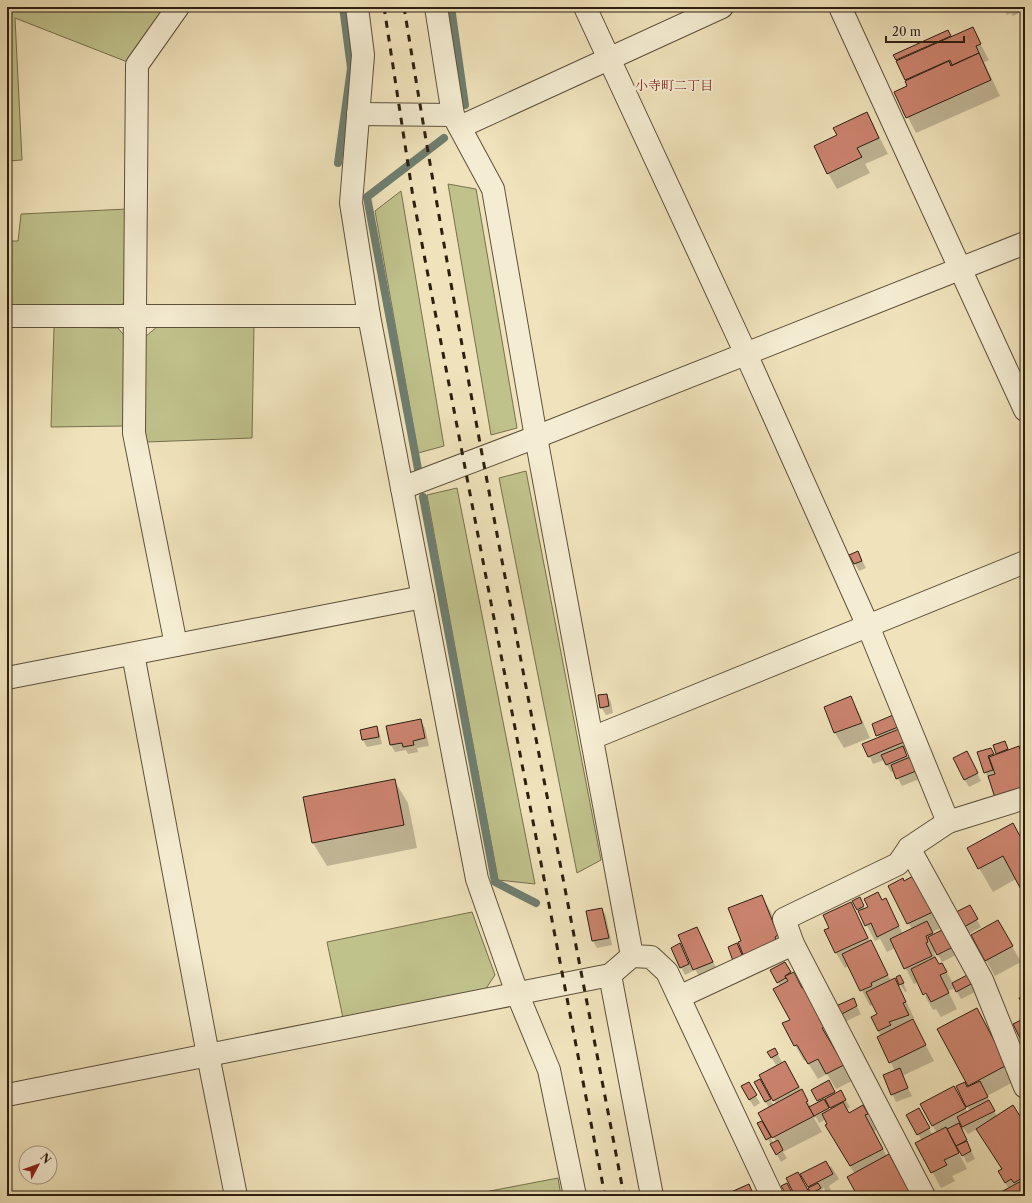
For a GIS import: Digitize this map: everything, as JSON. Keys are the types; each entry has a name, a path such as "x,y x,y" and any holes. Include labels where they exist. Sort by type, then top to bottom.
{"street":[{"path":"176,645 134,433 137,64 178,7"},
{"path":"356,7 363,54 351,203 369,316 477,879 517,993 548,1070 574,1196"},
{"path":"436,7 457,121 493,189 536,437 632,956"},
{"path":"585,7 746,354 868,626 948,822"},
{"path":"358,114 457,121 609,59 722,7"},
{"path":"840,7 1025,410"},
{"path":"402,488 536,437 1025,243"},
{"path":"7,316 369,316"},
{"path":"592,738 1025,562"},
{"path":"7,678 422,597"},
{"path":"133,654 236,1196"},
{"path":"924,1196 793,944 784,920 898,864 909,848 948,822 1025,798"},
{"path":"909,848 982,980 1025,1087"},
{"path":"679,997 793,944"},
{"path":"7,1095 610,975 632,956 651,957 667,972 772,1196"},
{"path":"610,975 652,1196"}],"green space":[{"path":"7,7 168,7 130,63 15,18 22,160 7,161"},
{"path":"448,184 476,189 517,428 491,435"},
{"path":"401,191 444,446 418,453 375,211"},
{"path":"128,209 127,300 119,307 7,306 7,241 18,241 21,214"},
{"path":"254,325 252,438 147,442 145,430 145,337 158,326"},
{"path":"54,327 118,328 127,339 125,426 51,427"},
{"path":"526,471 601,860 577,873 499,478"},
{"path":"457,488 535,884 498,880 427,495"},
{"path":"472,912 495,975 485,990 343,1018 327,942"},
{"path":"558,1178 561,1196 464,1196"}],"building":[{"path":"973,27 981,44 976,46 979,53 952,65 950,60 905,80 896,61"},
{"path":"948,30 951,36 896,60 893,55"},
{"path":"979,53 991,80 906,118 894,92 907,86 905,81 949,61 951,66"},
{"path":"867,112 879,138 857,148 862,157 827,174 814,146 837,135 833,128"},
{"path":"858,551 862,561 854,564 849,555"},
{"path":"607,694 609,706 600,708 598,695"},
{"path":"851,696 862,723 834,733 824,707"},
{"path":"893,715 898,727 876,736 872,724"},
{"path":"421,719 425,738 413,741 414,745 403,747 402,743 390,745 386,726"},
{"path":"377,726 379,737 362,740 360,730"},
{"path":"899,729 904,742 868,757 862,744"},
{"path":"1005,741 1008,749 996,754 993,745"},
{"path":"903,746 907,756 886,765 881,755"},
{"path":"1019,746 1025,763 1025,791 996,801 988,776 995,774 989,757"},
{"path":"991,748 994,754 988,756 993,770 984,773 977,752"},
{"path":"967,751 978,773 964,780 953,758"},
{"path":"910,757 916,771 896,779 891,765"},
{"path":"395,779 404,825 312,843 303,797"},
{"path":"1013,823 1021,838 1025,836 1025,897 1003,856 978,869 967,848"},
{"path":"913,876 935,911 907,924 888,886 903,878 904,881"},
{"path":"878,892 882,900 886,898 899,926 877,937 871,923 865,926 858,911 868,907 864,899"},
{"path":"762,895 778,935 775,937 777,944 744,957 738,942 741,941 728,908"},
{"path":"860,897 864,906 857,910 852,901"},
{"path":"851,902 868,938 835,953 824,930 829,928 823,915"},
{"path":"970,905 978,919 964,927 956,912"},
{"path":"602,908 609,938 592,941 586,911"},
{"path":"998,920 1013,946 985,961 971,935"},
{"path":"927,921 933,933 926,936 928,942 926,943 932,956 904,969 890,939"},
{"path":"697,927 713,962 693,970 678,935"},
{"path":"946,928 955,946 937,955 928,937"},
{"path":"871,940 888,975 871,983 872,986 860,991 842,954"},
{"path":"680,943 689,964 680,968 671,948"},
{"path":"737,943 743,957 733,961 728,947"},
{"path":"935,957 939,964 942,963 947,972 940,975 949,993 931,1002 926,993 923,995 911,969"},
{"path":"785,962 791,972 785,976 786,978 777,983 770,970"},
{"path":"794,972 802,988 805,987 821,1018 819,1019 824,1027 822,1028 844,1065 826,1074 818,1059 808,1064 797,1045 794,1046 782,1023 790,1020 773,989 788,981 785,976"},
{"path":"969,974 973,983 956,992 952,983"},
{"path":"900,975 904,983 899,985 896,977"},
{"path":"895,978 906,1002 903,1003 909,1015 889,1022 891,1025 878,1031 871,1017 877,1014 866,992"},
{"path":"1025,988 1025,1008 1019,998 1024,995"},
{"path":"854,998 857,1006 840,1015 836,1006"},
{"path":"977,1008 1007,1065 968,1086 937,1029"},
{"path":"1025,1018 1025,1048 1013,1024"},
{"path":"913,1019 926,1045 889,1063 877,1037"},
{"path":"775,1048 778,1054 771,1058 767,1052"},
{"path":"785,1061 799,1087 773,1101 759,1075"},
{"path":"900,1068 908,1088 891,1095 883,1075"},
{"path":"760,1079 771,1099 765,1102 754,1082"},
{"path":"829,1080 835,1092 817,1101 811,1090"},
{"path":"980,1081 988,1097 966,1107 956,1086 965,1082 967,1087"},
{"path":"749,1082 757,1095 749,1100 741,1086"},
{"path":"954,1086 966,1108 932,1126 920,1104"},
{"path":"802,1089 808,1101 806,1102 814,1116 772,1138 758,1113"},
{"path":"841,1090 846,1100 830,1108 825,1099"},
{"path":"824,1099 829,1108 814,1116 809,1107"},
{"path":"989,1100 995,1111 962,1127 957,1117"},
{"path":"843,1102 849,1113 863,1105 868,1114 865,1115 883,1149 850,1166 825,1125 827,1124 822,1114"},
{"path":"1013,1105 1025,1124 1025,1176 1014,1183 1011,1179 1005,1183 998,1171 1002,1169 976,1129"},
{"path":"919,1108 930,1128 917,1135 906,1115"},
{"path":"762,1121 771,1137 766,1140 757,1123"},
{"path":"959,1123 967,1140 956,1146 947,1129"},
{"path":"946,1127 959,1153 944,1160 947,1165 931,1173 915,1143"},
{"path":"778,1140 783,1150 776,1155 770,1144"},
{"path":"967,1141 971,1151 962,1156 956,1146"},
{"path":"889,1154 912,1196 854,1196 857,1195 847,1177"},
{"path":"826,1161 833,1174 808,1187 800,1174"},
{"path":"798,1172 810,1194 807,1196 795,1196 786,1178"},
{"path":"1025,1179 1025,1196 1003,1196 1001,1192"},
{"path":"787,1183 791,1191 786,1194 781,1186"},
{"path":"818,1183 821,1188 811,1194 808,1188"},
{"path":"749,1184 754,1196 722,1196"}],"waterway":[{"path":"338,163 351,68 343,7"},
{"path":"451,7 465,105"},
{"path":"418,469 367,197 444,138"},
{"path":"423,497 495,882 536,903"}],"railway":[{"path":"384,7 413,197 605,1196"},
{"path":"404,7 482,454 624,1196"}],"district":[{"name":"小寺町二丁目","path":"674,85"}]}
